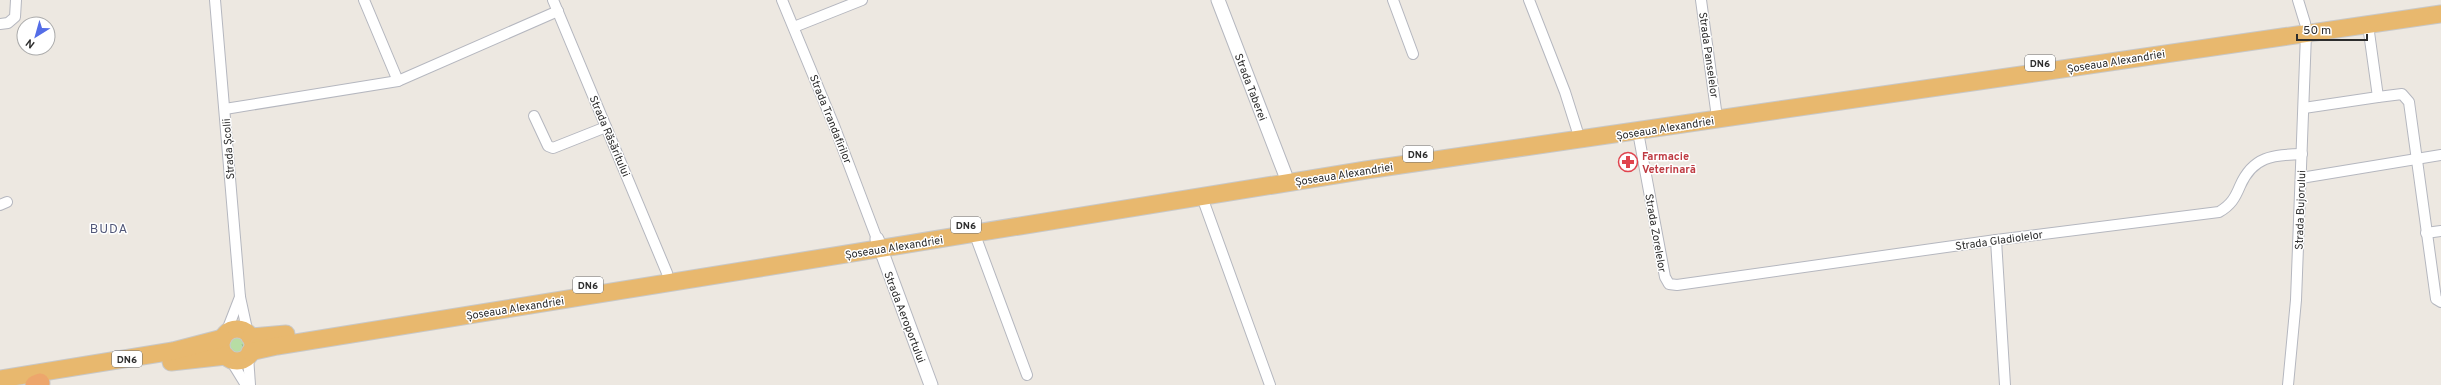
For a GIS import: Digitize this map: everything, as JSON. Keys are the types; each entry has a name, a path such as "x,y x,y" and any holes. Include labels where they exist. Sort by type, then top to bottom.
{"highway":[{"name":"Șoseaua Alexandriei","path":"20,385 37,384 175,361 228,357 239,360 249,345 276,335 666,273 878,244 975,235 1358,172 1638,132 2305,29 2441,3"},
{"name":"Șoseaua Alexandriei","path":"249,345 293,343 1285,174 1716,110 2305,29 2368,25 2441,14"},
{"name":"Șoseaua Alexandriei","path":"0,379 174,351 225,335 238,329 249,345"},
{"path":"225,335 221,348 228,357"}],"street":[{"path":"0,24 8,23 15,17 16,0"},
{"name":"Strada Școlii","path":"215,0 240,297 249,345 250,385"},
{"path":"364,0 398,81"},
{"name":"Strada Răsăritului","path":"553,0 666,273"},
{"name":"Strada Trandafirilor","path":"782,0 835,128 878,244"},
{"path":"794,27 862,0"},
{"name":"Strada Taberei","path":"1218,0 1285,174"},
{"path":"1393,0 1413,54"},
{"path":"1529,0 1567,98 1577,130"},
{"name":"Strada Panselelor","path":"1701,0 1716,110"},
{"name":"Strada Bujorului","path":"2288,385 2296,300 2304,108 2305,29 2298,0"},
{"path":"225,109 398,81 558,12"},
{"path":"2368,25 2378,97"},
{"path":"2304,108 2402,94 2408,99 2426,233 2438,301"},
{"path":"534,116 548,146 553,148 606,127"},
{"name":"Strada Zorelelor","path":"1638,132 1665,277 1670,284"},
{"name":"Strada Gladiolelor","path":"1670,284 1677,286 1996,240 2220,212 2228,207 2235,198 2247,173 2256,163 2267,157 2302,154"},
{"path":"2302,178 2441,155"},
{"path":"1202,197 1270,385"},
{"path":"2426,233 2441,231"},
{"path":"975,235 1027,375"},
{"path":"1996,240 2005,385"},
{"name":"Strada Aeroportului","path":"878,244 931,385"},
{"name":"Strada Școlii","path":"225,335 240,297"},
{"path":"228,357 246,385"}],"green space":[{"path":"237,337 244,342 245,345 240,352 237,353 230,348 229,345 234,338"}],"place":[{"name":"Farmacie Veterinară","path":"1628,162"}],"district":[{"name":"BUDA","path":"109,228"}]}
